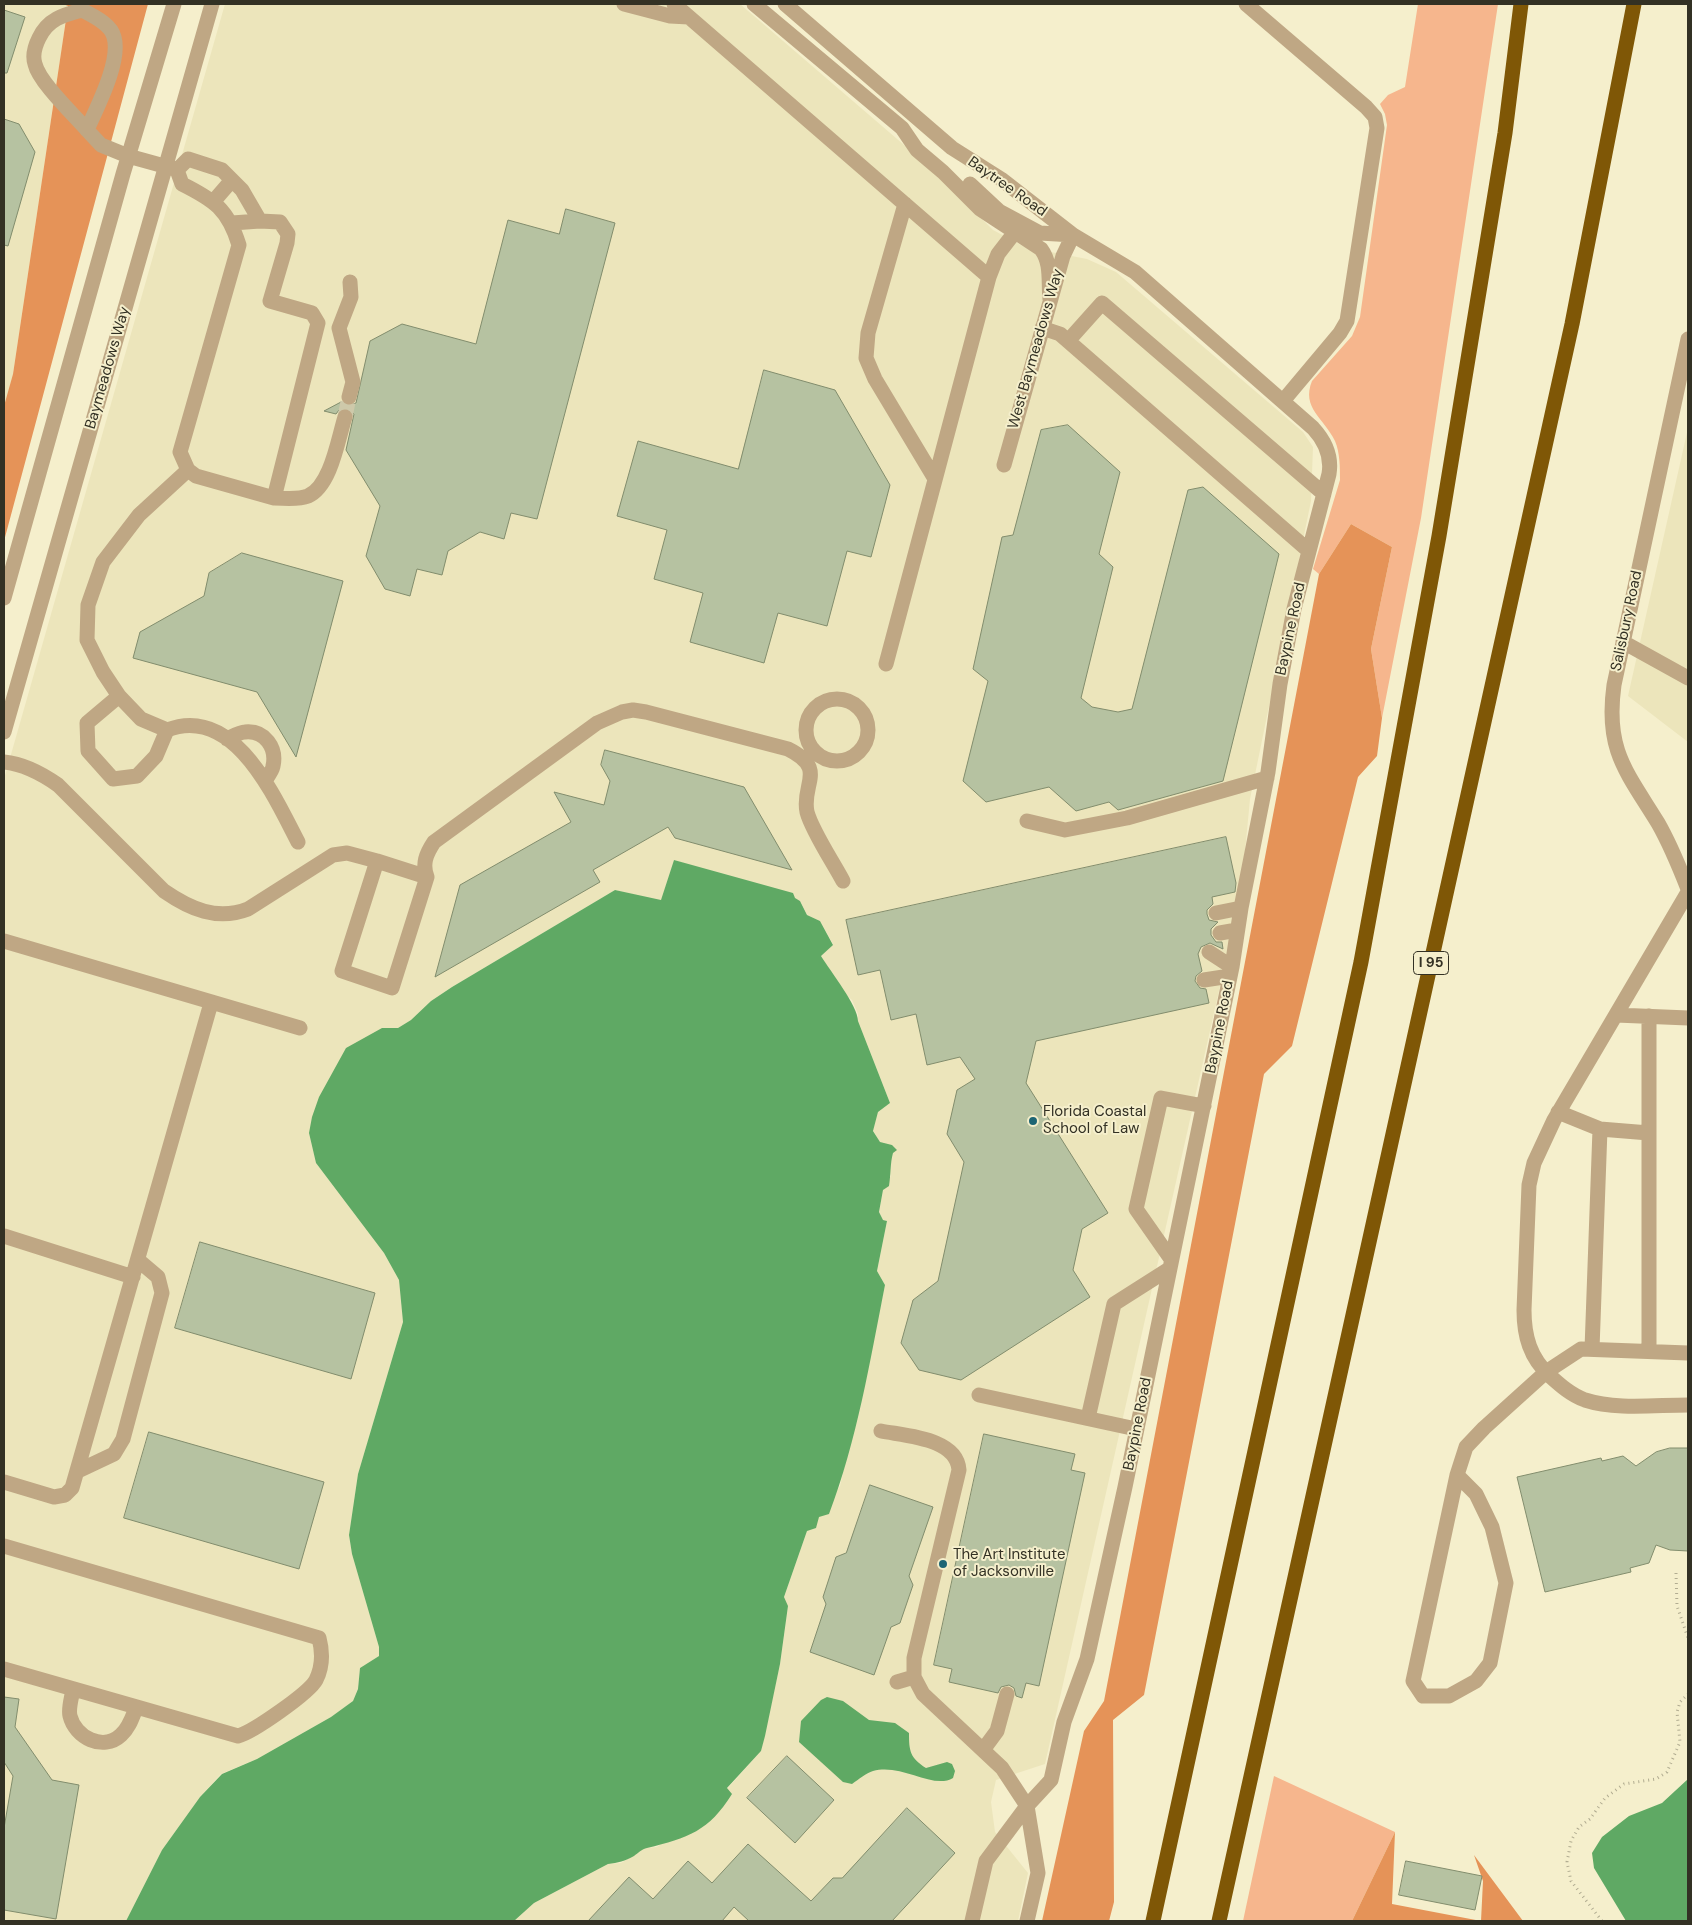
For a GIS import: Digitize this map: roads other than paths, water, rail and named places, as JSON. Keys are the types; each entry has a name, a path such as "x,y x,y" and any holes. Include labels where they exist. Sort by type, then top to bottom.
{"highway":[{"path":"1153,1921 1361,962 1439,536 1504,143 1521,4"},
{"name":"I 95","path":"1219,1921 1572,324 1634,4"}],"street":[{"path":"4,598 10,549 174,4"},
{"name":"Baymeadows Way","path":"4,732 171,168 212,4"},
{"path":"624,4 670,16 689,17"},
{"path":"674,4 989,277"},
{"name":"Baytree Road","path":"754,4 902,128 936,154 999,211 1040,233 1072,235"},
{"name":"Baytree Road","path":"785,4 952,148 1001,179 1072,235"},
{"path":"1246,4 1366,106 1375,117 1377,128 1347,321 1340,333 1283,401"},
{"path":"87,130 114,63 114,37 102,22 82,10 62,15 44,27 34,47 35,64 48,86 100,145 128,156 171,168 182,184 213,202 232,223 239,245 180,452 188,470 210,482 274,498 292,499 308,496 318,488 328,474 345,417"},
{"name":"Baytree Road","path":"902,128 917,150 943,172 980,209 1035,243 1047,258 1050,299"},
{"path":"171,168 188,159 222,170 242,190 260,220"},
{"path":"213,202 232,180"},
{"path":"905,204 868,333 866,358 875,379 935,479"},
{"path":"232,223 260,220 280,222 288,234 287,243 270,301 312,313 318,323 274,498"},
{"path":"886,664 989,277 998,254 1015,232"},
{"name":"West Baymeadows Way","path":"1004,465 1050,299 1063,256 1072,235"},
{"name":"Baypine Road","path":"972,1921 986,1861 1027,1806 1051,1780 1064,1722 1087,1659 1231,971 1241,908 1267,778 1280,684 1294,609 1330,468 1329,454 1313,428 1135,272 1072,235"},
{"path":"349,397 353,382 352,375 339,328 351,297 350,282"},
{"path":"1068,341 1102,303 1324,494"},
{"path":"1042,328 1059,333 1309,551"},
{"name":"Salisbury Road","path":"1688,339 1623,642 1611,706 1610,727 1616,752 1659,824 1688,891"},
{"path":"188,470 139,515 103,562 88,604 87,640 103,672 119,696 141,719 167,730 182,724 203,725 227,739 247,756 266,780 298,842"},
{"path":"1623,642 1688,678"},
{"path":"119,696 87,722 88,751 113,779 137,776 156,756 167,730"},
{"path":"376,861 342,971 392,988 427,878 424,868 425,858 434,842 597,723 622,712 633,710 646,712 788,749 811,757 834,760 848,758 860,750 868,732 868,722 857,706 840,699 821,703 814,709 806,726 811,757 807,811 843,880"},
{"path":"227,739 245,732 257,732 269,741 273,752 273,767 266,780"},
{"path":"4,762 17,763 37,772 58,785 164,891 180,902 209,914 234,914 248,909 333,855 347,853 427,878"},
{"path":"1027,821 1065,830 1126,818 1267,778"},
{"path":"1688,891 1558,1112 1534,1162 1529,1195 1524,1330 1530,1351 1546,1372 1564,1389 1583,1399 1606,1404 1688,1405"},
{"path":"1216,913 1241,908"},
{"path":"1220,933 1237,930"},
{"path":"4,941 300,1028"},
{"path":"1209,952 1231,971"},
{"path":"1204,980 1231,971"},
{"path":"4,1482 60,1497 72,1488 211,1003"},
{"path":"1616,1015 1688,1018"},
{"path":"1649,1016 1649,1352"},
{"path":"1088,1418 1114,1304 1170,1264 1136,1209 1161,1098 1204,1106"},
{"path":"1558,1112 1600,1129 1649,1133"},
{"path":"1592,1349 1600,1129"},
{"path":"4,1236 134,1277"},
{"path":"78,1471 114,1454 123,1439 162,1293 158,1276 138,1260"},
{"path":"1457,1475 1476,1494 1492,1527 1506,1583 1490,1663 1476,1681 1449,1696 1423,1696 1413,1681 1457,1475 1466,1447 1484,1428 1546,1372 1581,1349 1688,1353"},
{"path":"979,1395 1136,1429"},
{"path":"881,1431 939,1444 952,1451 958,1463 956,1480 914,1658 914,1677 923,1694 1002,1768 1027,1806 1038,1873 1027,1921"},
{"path":"4,1546 319,1638 323,1653 320,1670 315,1682 248,1733 238,1736 4,1669"},
{"path":"896,1682 914,1677"},
{"path":"73,1689 69,1714 82,1735 94,1742 107,1742 120,1736 130,1725 136,1708"},
{"path":"983,1750 997,1731 1007,1694"}],"tunnel":[{"path":"345,417 349,397"}],"place":[{"name":"Florida Coastal School of Law","path":"1033,1121"},
{"name":"The Art Institute of Jacksonville","path":"943,1564"}]}
